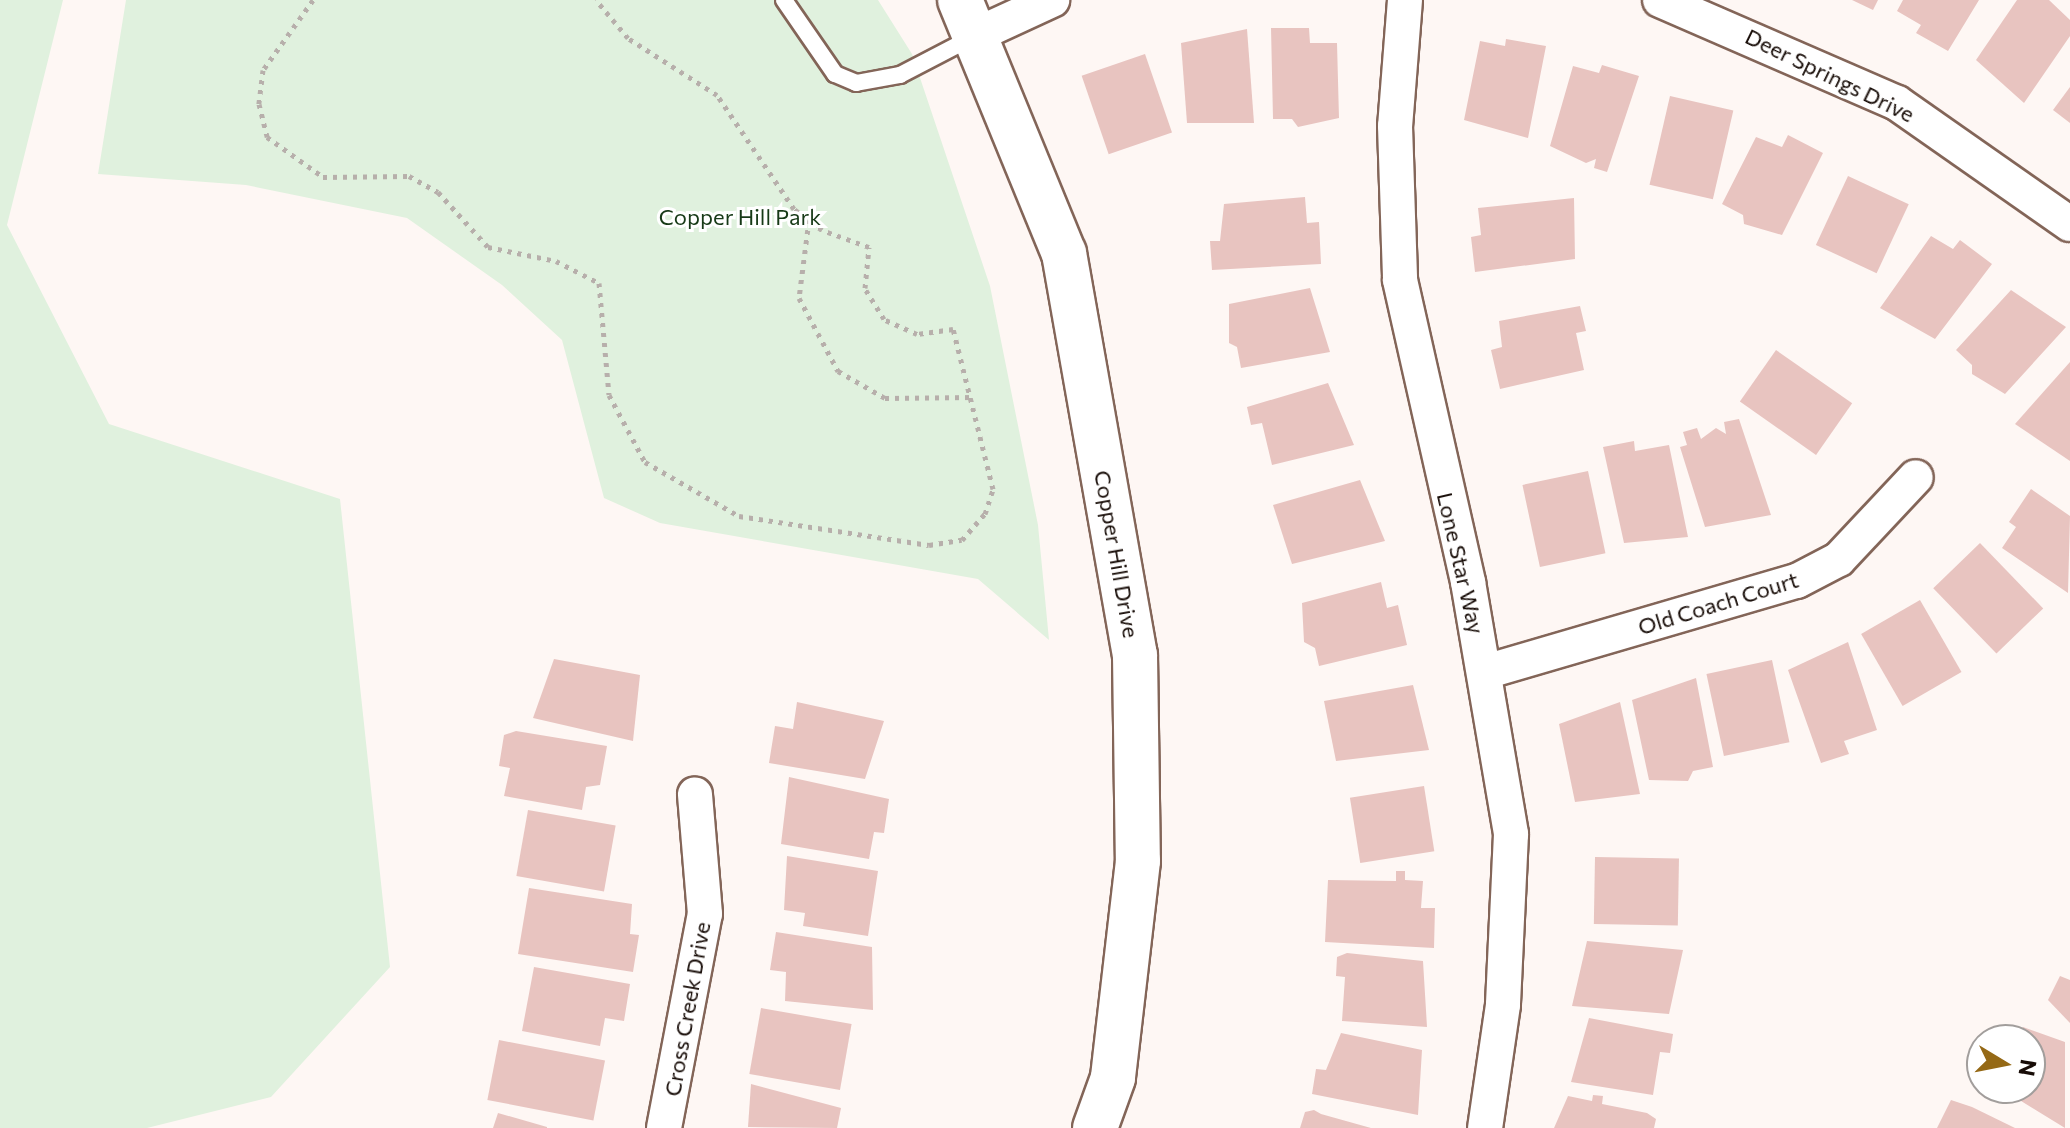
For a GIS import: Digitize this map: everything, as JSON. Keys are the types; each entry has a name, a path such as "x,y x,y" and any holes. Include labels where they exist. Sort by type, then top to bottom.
{"main road":[{"name":"Copper Hill Drive","path":"968,18 1064,253 1135,655 1138,861 1113,1078 1095,1128"}],"street":[{"path":"968,18 1052,0"},
{"name":"Lone Star Way","path":"1405,0 1395,126 1400,280 1485,672 1511,834 1503,1005 1485,1128"},
{"name":"Deer Springs Drive","path":"1660,0 1897,103 2070,224"},
{"name":"Old Coach Court","path":"1485,672 1797,581 1839,559 1916,477"},
{"name":"Cross Creek Drive","path":"664,1128 705,914 695,794"}],"lane":[{"path":"784,0 835,74 856,83 900,75 968,18"}],"path":[{"path":"313,0 263,70 259,104 267,137 323,177 409,176 438,192 488,247 556,261 599,283 609,395 645,462 713,505 739,516 929,545 962,540 985,514 993,489 975,397 953,329 917,334 884,319 865,288 869,247 809,220 717,95 628,38 596,0"},
{"path":"809,220 799,298 838,371 885,398 975,397"}],"green space":[{"path":"0,0 63,0 7,225 109,424 340,499 390,967 271,1097 147,1128 0,1128"},
{"name":"Copper Hill Park","path":"126,0 878,0 912,54 990,286 1038,525 1049,640 978,579 660,523 604,498 562,340 502,285 407,218 246,185 98,174"}],"building":[{"path":"1852,0 1878,0 1873,10"},
{"path":"1903,0 1979,0 1948,51 1916,33 1921,25 1897,11"},
{"path":"2017,0 2049,0 2070,20 2070,36 2024,103 1976,60"},
{"path":"1271,28 1309,28 1310,43 1337,43 1339,118 1298,127 1292,119 1273,119"},
{"path":"1247,29 1254,123 1187,123 1181,43"},
{"path":"1506,39 1546,46 1528,138 1464,120 1480,41 1505,46"},
{"path":"1145,54 1172,132 1109,154 1082,76"},
{"path":"1602,65 1639,76 1607,172 1594,168 1596,159 1586,163 1550,146 1573,66 1599,73"},
{"path":"2070,87 2070,123 2053,110"},
{"path":"1670,96 1733,111 1713,199 1650,185"},
{"path":"1788,135 1823,153 1782,235 1744,224 1743,215 1722,204 1756,137 1782,147"},
{"path":"1848,176 1909,204 1877,273 1816,245"},
{"path":"1305,197 1307,223 1319,222 1321,264 1212,270 1210,241 1220,241 1224,204"},
{"path":"1574,198 1575,259 1475,272 1471,237 1481,235 1478,208"},
{"path":"1931,236 1953,249 1960,240 1992,264 1935,339 1880,308"},
{"path":"1310,288 1330,352 1241,368 1237,347 1229,343 1229,304"},
{"path":"2011,290 2066,327 2005,394 1972,374 1972,365 1956,350"},
{"path":"1580,306 1586,331 1576,333 1584,370 1500,389 1491,350 1502,347 1499,321"},
{"path":"1776,350 1852,403 1816,455 1740,402"},
{"path":"2070,362 2070,461 2015,424"},
{"path":"1328,383 1354,445 1272,465 1262,423 1251,425 1247,407"},
{"path":"1739,419 1771,515 1705,527 1680,447 1687,445 1683,432 1697,428 1701,439 1716,428 1726,434 1724,422"},
{"path":"1634,441 1635,451 1669,445 1688,537 1624,543 1603,447"},
{"path":"1588,471 1605,553 1540,567 1522,485"},
{"path":"1360,480 1385,541 1292,564 1273,505"},
{"path":"2031,489 2070,516 2068,593 2002,548 2016,527 2009,522"},
{"path":"1980,543 2043,608 1996,654 1933,588"},
{"path":"1381,582 1387,608 1398,605 1407,645 1319,666 1315,648 1304,642 1302,603"},
{"path":"1920,600 1962,672 1903,706 1861,634"},
{"path":"1848,642 1877,730 1844,741 1849,754 1821,763 1788,670"},
{"path":"554,659 640,675 633,741 533,718"},
{"path":"1772,660 1789,742 1724,756 1706,674"},
{"path":"1696,678 1713,767 1693,771 1688,781 1649,780 1632,700"},
{"path":"1413,685 1429,750 1336,761 1324,701"},
{"path":"797,702 884,721 865,779 769,763 775,726 793,729"},
{"path":"1620,702 1640,794 1575,802 1559,724"},
{"path":"516,731 607,746 600,785 586,787 582,810 504,796 510,768 499,766 504,735"},
{"path":"789,777 889,799 884,833 874,832 869,859 781,844"},
{"path":"1424,786 1434,851 1360,863 1350,798"},
{"path":"528,810 616,825 604,891 516,876"},
{"path":"787,856 878,871 868,936 803,926 805,913 784,910"},
{"path":"1595,857 1679,858 1678,925 1594,924"},
{"path":"1396,871 1405,871 1405,880 1423,881 1421,908 1435,908 1434,948 1325,942 1328,880 1396,881"},
{"path":"529,888 632,904 630,934 639,935 633,972 518,954"},
{"path":"776,932 872,947 873,1010 785,1001 786,972 770,970"},
{"path":"1587,941 1683,950 1669,1014 1572,1006"},
{"path":"1347,953 1423,961 1427,1027 1342,1021 1345,977 1336,976 1337,957"},
{"path":"534,967 630,984 624,1021 605,1018 600,1046 522,1031"},
{"path":"2060,976 2070,980 2070,1023 2048,1000"},
{"path":"761,1008 852,1024 840,1090 749,1074"},
{"path":"1589,1018 1673,1034 1670,1053 1660,1052 1653,1095 1571,1082"},
{"path":"1341,1033 1422,1050 1418,1115 1312,1094 1316,1069 1326,1070"},
{"path":"2046,1035 2065,1042 2065,1128 2026,1104 2046,1104"},
{"path":"499,1040 605,1061 593,1120 487,1100"},
{"path":"751,1084 841,1108 837,1128 748,1127"},
{"path":"1593,1095 1603,1096 1602,1104 1647,1113 1656,1119 1654,1128 1554,1128 1568,1096 1592,1101"},
{"path":"1951,1100 1972,1107 2015,1128 1937,1128"},
{"path":"1314,1110 1371,1128 1300,1128 1305,1112"},
{"path":"498,1113 547,1127 547,1128 493,1128"}]}
